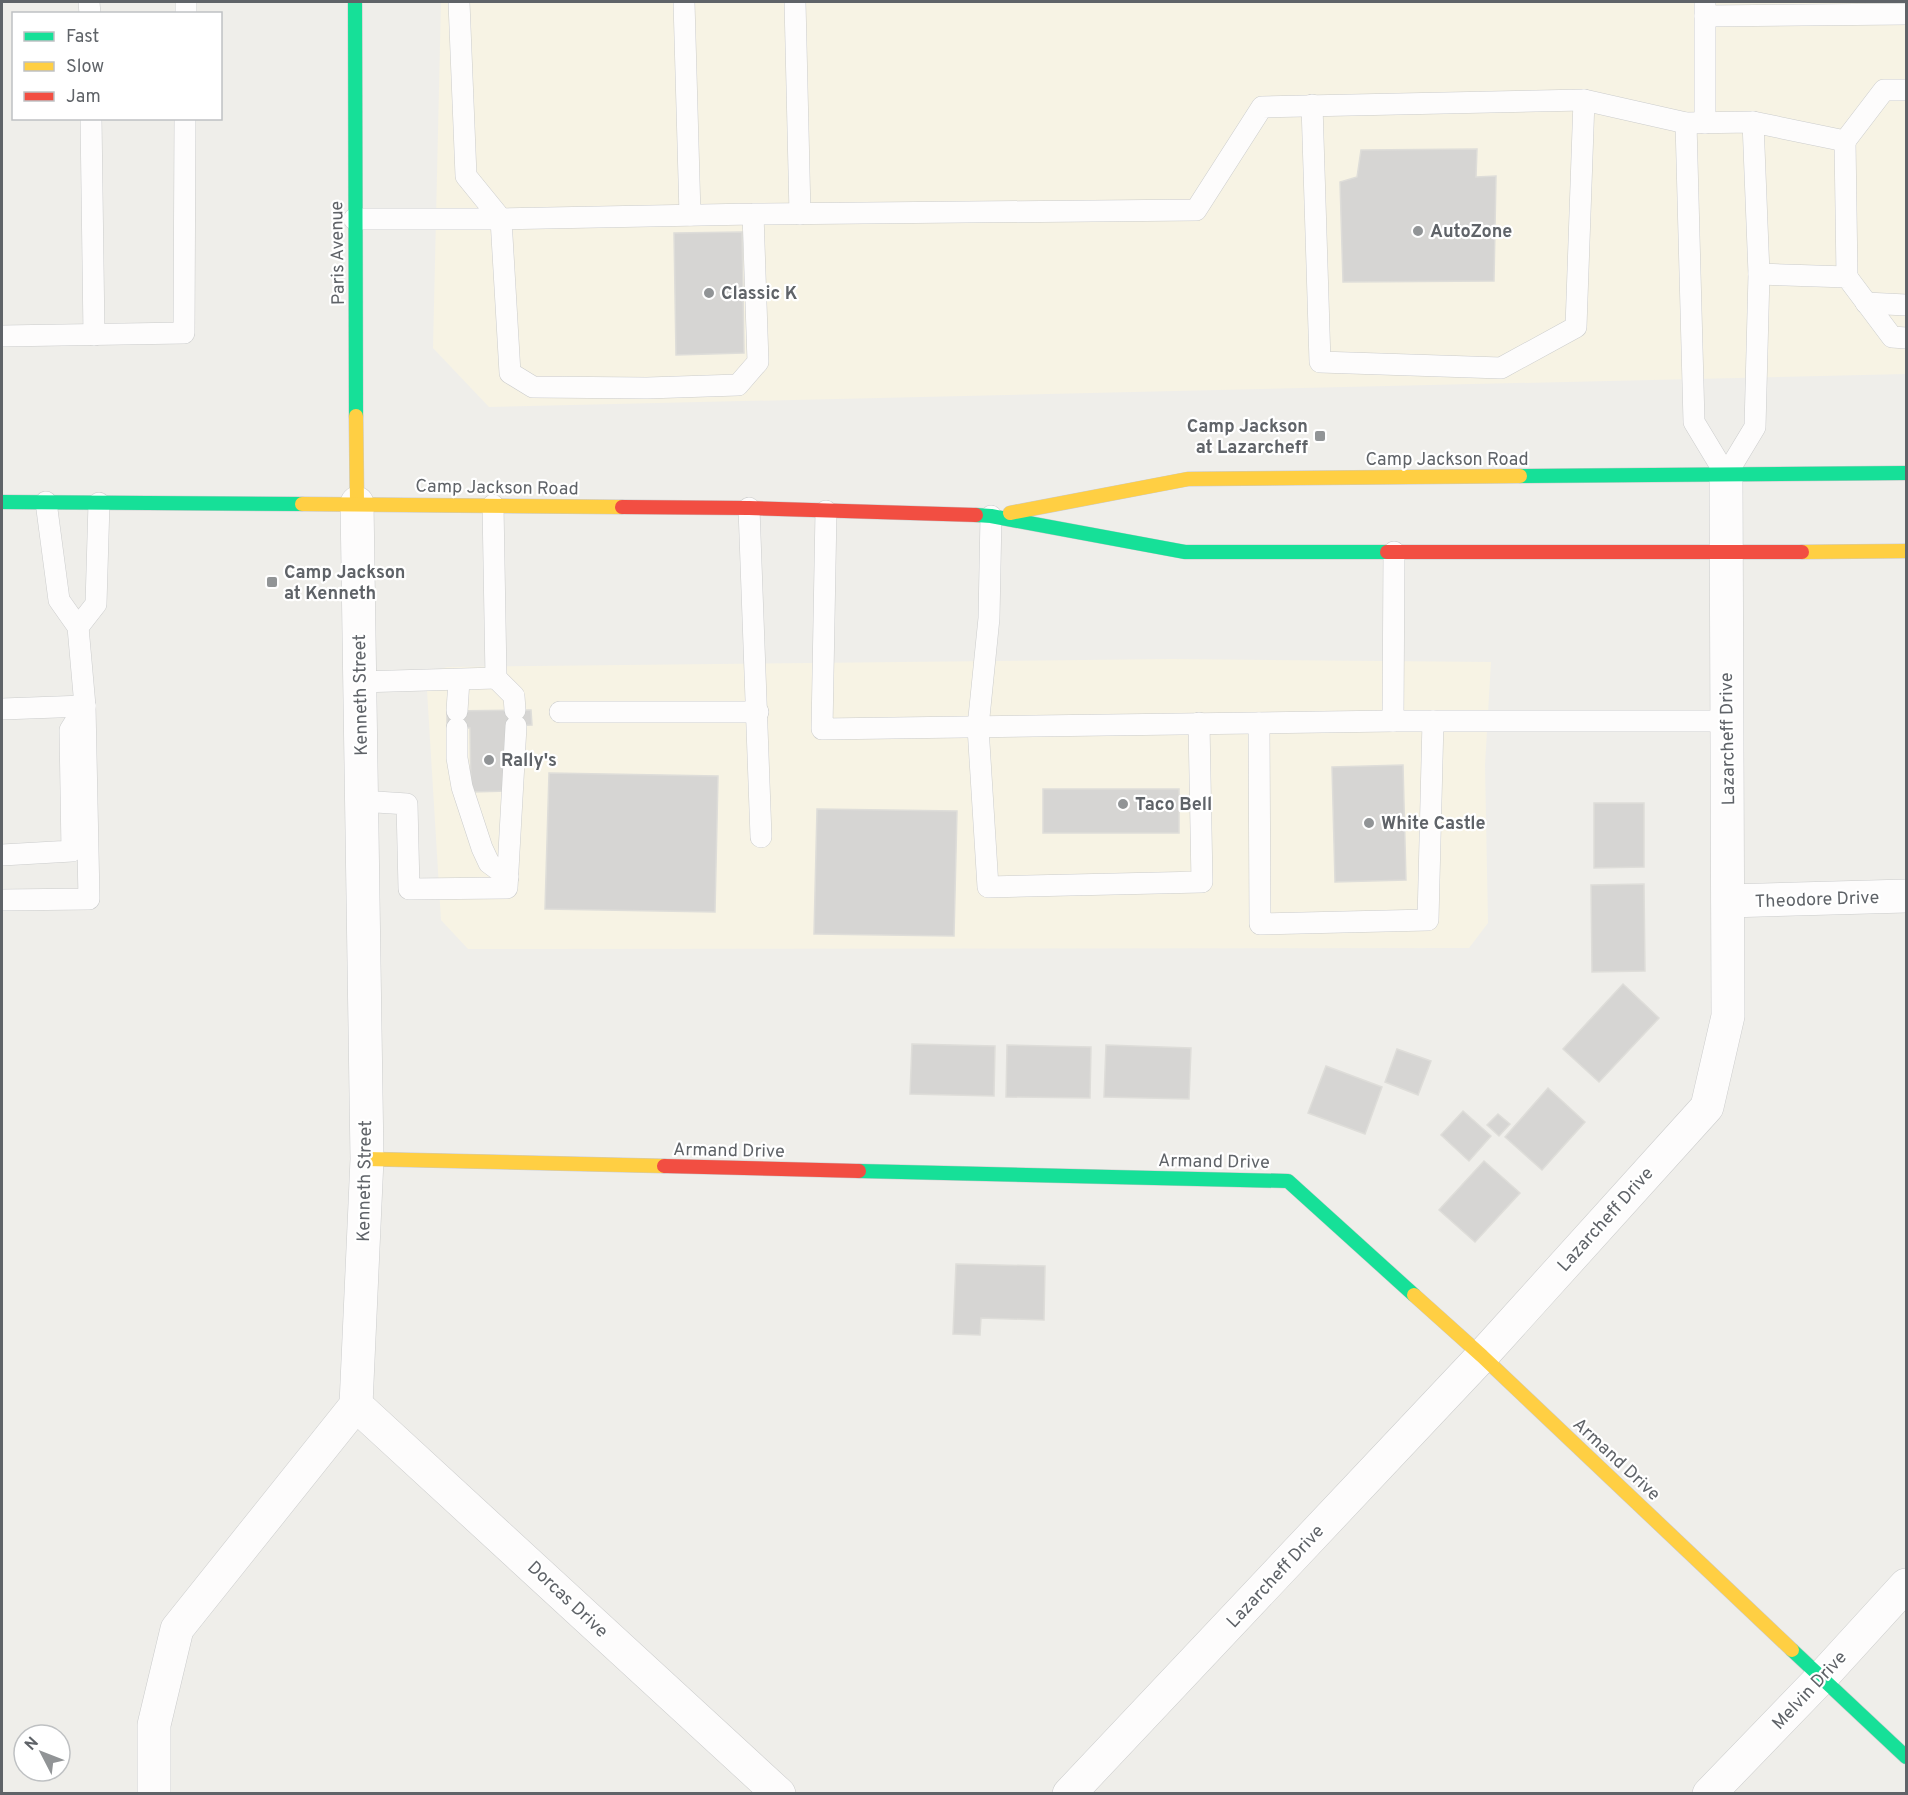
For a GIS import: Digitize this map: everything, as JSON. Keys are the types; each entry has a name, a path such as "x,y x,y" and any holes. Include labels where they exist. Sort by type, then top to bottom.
{"main road":[{"name":"Paris Avenue","path":"355,2 354,219 357,503"},
{"name":"Camp Jackson Road","path":"991,516 1188,479 1906,473"},
{"name":"Camp Jackson Road","path":"2,502 357,503 749,508 991,516 1185,552 1906,551"},
{"name":"Armand Drive","path":"367,1159 1288,1181 1482,1356 1906,1757"}],"street":[{"name":"Lazarcheff Drive","path":"1069,1794 1482,1356 1707,1107 1728,1016 1726,475"},
{"name":"Kenneth Street","path":"356,1405 367,1159 357,503"},
{"name":"Theodore Drive","path":"1728,901 1906,896"},
{"path":"154,1794 154,1725 177,1629 356,1405"},
{"name":"Dorcas Drive","path":"356,1405 780,1794"},
{"name":"Melvin Drive","path":"1709,1794 1822,1677 1906,1585"}],"lane":[{"path":"459,2 466,176 501,219 510,373 533,387 738,386 758,362 753,214"},
{"path":"684,2 690,215"},
{"path":"795,2 801,214"},
{"path":"1753,123 1759,274 1755,427 1726,475 1694,422 1696,123 1705,9 1906,14"},
{"path":"1899,337 1866,303 1847,277 1845,141 1884,90 1906,90"},
{"path":"354,219 1196,210 1262,107 1584,100 1696,123 1753,123 1845,141"},
{"path":"1312,105 1320,362 1501,368 1576,327 1584,100"},
{"path":"91,120 94,335"},
{"path":"2,336 184,333 185,120"},
{"path":"1759,274 1847,277"},
{"path":"1866,303 1906,305"},
{"path":"2,900 89,899 85,706 78,627 59,600 46,502"},
{"path":"78,627 96,604 99,503"},
{"path":"361,801 407,804 409,889 507,888 515,718 514,696 496,678 493,505"},
{"path":"749,508 761,837"},
{"path":"826,512 822,729 1199,723 1727,721"},
{"path":"991,516 989,618 978,727 988,887 1202,882 1199,723"},
{"path":"1393,722 1394,552"},
{"path":"359,682 496,678"},
{"path":"459,680 457,758 462,787 489,863 508,877"},
{"path":"2,709 85,706"},
{"path":"2,855 72,851 70,730 85,706"},
{"path":"560,712 758,712"},
{"path":"1259,723 1260,924 1428,920 1433,722"}],"shaded area":[{"path":"441,2 1906,2 1906,374 489,407 433,348"},
{"path":"1171,659 1491,662 1485,765 1488,923 1469,948 468,949 441,920 426,674 447,667"}],"building":[{"name":"AutoZone","path":"1477,149 1476,177 1496,176 1494,281 1343,282 1340,182 1357,177 1361,150"},
{"name":"Classic K","path":"742,232 744,353 676,355 674,233"},
{"name":"Rally's","path":"531,710 532,725 507,726 508,791 471,792 470,728 447,728 447,711"},
{"name":"White Castle","path":"1403,765 1406,880 1335,882 1332,767"},
{"path":"549,773 718,776 715,912 545,909"},
{"path":"1043,789 1179,789 1179,833 1043,833"},
{"path":"1594,803 1644,803 1644,867 1594,868"},
{"path":"817,809 957,811 954,936 814,934"},
{"path":"1644,884 1645,971 1592,972 1591,885"},
{"path":"1623,984 1659,1018 1599,1082 1563,1049"},
{"path":"912,1044 995,1046 994,1096 910,1094"},
{"path":"1007,1045 1091,1047 1090,1098 1006,1097"},
{"path":"1106,1045 1191,1048 1189,1099 1104,1097"},
{"path":"1397,1049 1431,1061 1418,1095 1385,1082"},
{"path":"1326,1066 1382,1087 1365,1134 1308,1113"},
{"path":"1548,1088 1585,1122 1542,1170 1505,1137"},
{"path":"1463,1111 1491,1136 1469,1161 1441,1135"},
{"path":"1498,1114 1510,1124 1499,1136 1487,1125"},
{"path":"1484,1161 1520,1193 1475,1242 1439,1210"},
{"path":"956,1264 1045,1266 1044,1320 981,1318 980,1335 953,1334"}],"traffic: fast":[{"path":"355,2 356,416"},
{"path":"1520,476 1906,473"},
{"path":"2,502 302,504"},
{"path":"976,515 1185,552 1387,552"},
{"path":"859,1171 1288,1181 1414,1295"},
{"path":"1792,1650 1906,1757"}],"traffic: slow":[{"path":"356,416 357,503"},
{"path":"1010,513 1188,479 1520,476"},
{"path":"302,504 622,507"},
{"path":"1802,552 1906,551"},
{"path":"367,1159 664,1166"},
{"path":"1414,1295 1482,1356 1792,1650"}],"traffic: jam":[{"path":"622,507 749,508 976,515"},
{"path":"1387,552 1802,552"},
{"path":"664,1166 859,1171"}],"place":[{"name":"AutoZone","path":"1418,231"},
{"name":"Classic K","path":"709,293"},
{"name":"Camp Jackson at Lazarcheff","path":"1320,436"},
{"name":"Camp Jackson at Kenneth","path":"272,582"},
{"name":"Rally's","path":"489,760"},
{"name":"Taco Bell","path":"1123,804"},
{"name":"White Castle","path":"1369,823"}]}
